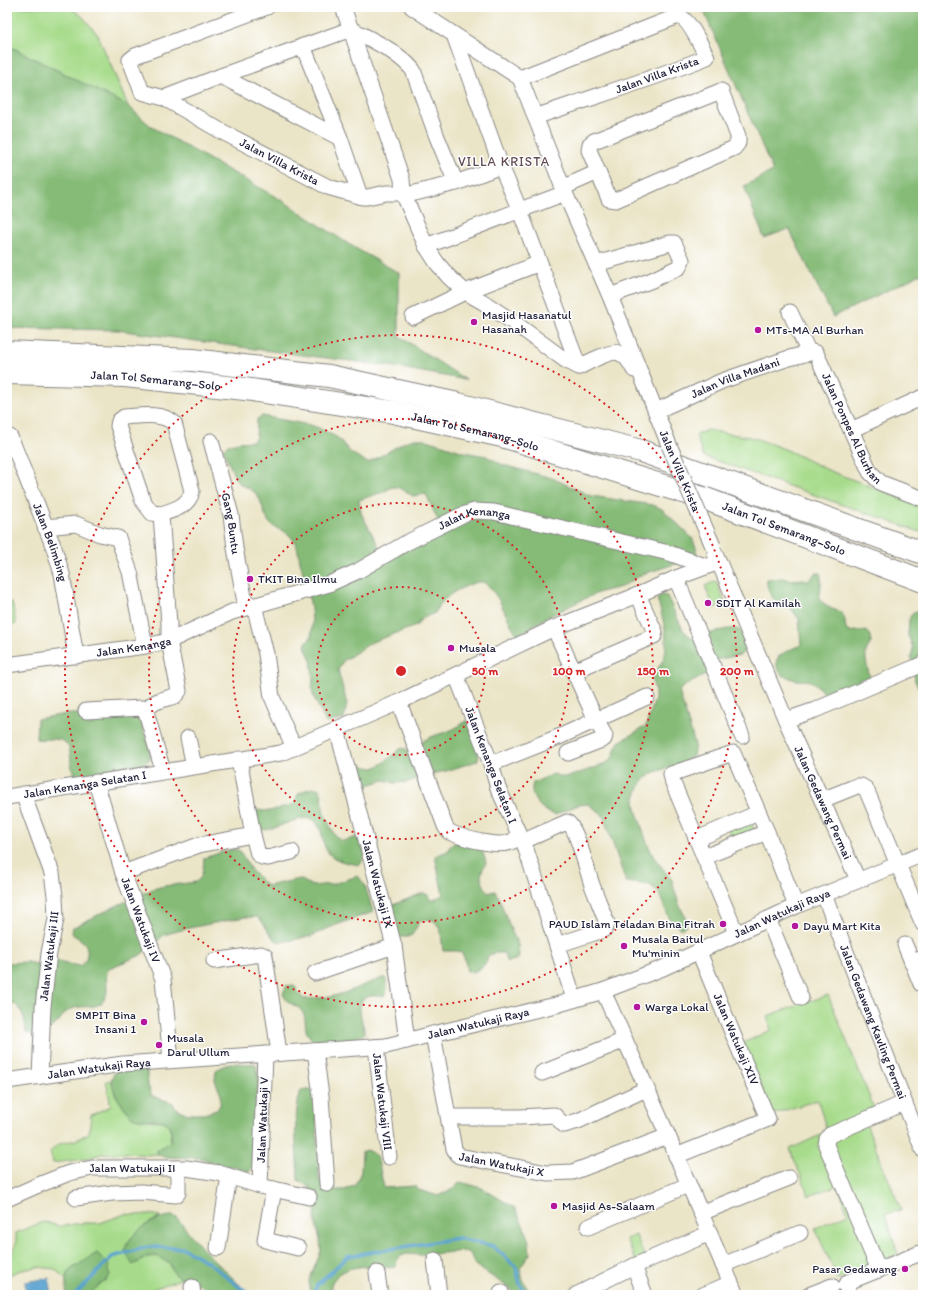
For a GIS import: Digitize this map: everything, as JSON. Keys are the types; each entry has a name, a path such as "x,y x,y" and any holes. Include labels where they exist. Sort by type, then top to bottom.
{"highway":[{"name":"Jalan Tol Semarang–Solo","path":"7,352 193,360 329,376 458,404 641,451 923,553"},
{"name":"Jalan Tol Semarang–Solo","path":"7,374 125,376 245,389 393,412 502,436 706,499 923,581"}],"street":[{"name":"Jalan Villa Krista","path":"267,7 135,56 130,60 142,92 164,98 219,130 328,187 360,196 367,197 386,193 411,194 456,183 501,166"},
{"path":"343,7 402,179 403,193 426,246 437,263 465,292 516,324 565,360 579,367"},
{"path":"412,7 520,78"},
{"name":"Jalan Villa Krista","path":"535,117 628,86 707,56 688,24 682,17 678,16 520,78 563,190 610,296 669,445 719,562"},
{"path":"164,98 303,46 351,30 397,54 413,70 456,183"},
{"path":"454,35 501,166 520,210 579,367"},
{"path":"303,46 340,138 360,196"},
{"path":"221,76 340,138"},
{"path":"720,91 738,136 738,143 734,148 616,200 609,199 598,172 589,150 590,144 594,141 720,91"},
{"path":"426,246 520,210 598,172"},
{"path":"596,264 670,243 674,244 682,260 679,267 652,280 610,296"},
{"path":"413,317 465,292 540,263"},
{"name":"Jalan Ponpes Al Burhan","path":"790,312 813,353 870,472 881,483 923,499"},
{"name":"Jalan Villa Krista","path":"579,367 612,353 619,353 630,363 649,395"},
{"name":"Jalan Villa Madani","path":"656,411 722,382 786,359 813,353"},
{"path":"851,430 923,397"},
{"path":"160,416 166,417 174,423 192,491 191,496 185,503 178,508 161,514 152,513 143,501 118,426 119,421 124,417 160,416"},
{"name":"Jalan Belimbing","path":"7,436 10,437 14,446 54,548 62,574 76,656"},
{"name":"Gang Buntu","path":"211,441 227,496 231,514 235,548 250,606"},
{"name":"Jalan Kenanga","path":"7,665 145,646 169,640 232,612 336,581 358,571 406,543 462,515 474,511 494,512 661,552 705,566"},
{"path":"86,711 142,708 145,711 150,704 155,701 175,696 179,691 169,640 161,514"},
{"path":"45,527 76,524 100,534 118,538 130,572 145,646"},
{"path":"719,562 787,722 923,664"},
{"name":"Jalan Kenanga Selatan I","path":"7,797 281,753 399,702 554,628 638,595 705,566 719,562"},
{"path":"676,578 742,736"},
{"path":"574,671 654,636 655,632 638,595"},
{"path":"250,606 266,654 272,697 294,748"},
{"path":"554,628 596,720 605,736 604,739 568,753"},
{"name":"Jalan Kenanga Selatan I","path":"399,702 445,826 449,832 497,844 516,840 518,837 518,832 498,788 491,764 456,675"},
{"path":"491,764 562,736 648,697"},
{"name":"Jalan Kenanga Selatan I","path":"145,711 163,771"},
{"name":"Jalan Gedawang Permai","path":"787,722 858,880"},
{"name":"Jalan Watukaji IX","path":"337,729 394,946 407,1041"},
{"path":"188,738 194,766"},
{"path":"736,934 673,783 671,776 673,773 733,753 767,832 796,906"},
{"path":"239,759 258,854 262,857 268,858 292,852"},
{"name":"Jalan Watukaji IV","path":"96,782 123,873 163,979 171,1060"},
{"path":"822,800 853,787 857,786 864,788 869,796 923,924"},
{"name":"Jalan Watukaji III","path":"23,794 52,873 55,896 56,919 49,953 43,1006 40,1076"},
{"path":"697,839 758,813"},
{"path":"557,945 603,930 607,923 592,886 571,825 567,822 526,840 524,843 574,999"},
{"path":"704,856 767,832"},
{"path":"123,873 199,845 253,835"},
{"name":"Jalan Watukaji Raya","path":"7,1081 123,1064 386,1046 556,1005 603,991 663,968 796,906 923,854"},
{"name":"Jalan Gedawang Kavling Permai","path":"824,895 923,1150"},
{"path":"768,919 802,998"},
{"path":"905,945 918,960 921,984"},
{"path":"315,972 394,946"},
{"name":"Jalan Watukaji XIV","path":"676,1156 768,1119 700,952"},
{"name":"Jalan Watukaji V","path":"214,961 261,954 265,956 272,1053 265,1240 298,1248"},
{"path":"603,991 668,1136 733,1289 703,1295"},
{"name":"Jalan Watukaji X","path":"433,1034 454,1149 459,1156 547,1173 573,1172 668,1136"},
{"path":"542,1073 625,1040"},
{"name":"Jalan Watukaji VIII","path":"376,1047 389,1157"},
{"path":"315,1051 321,1096 327,1184"},
{"path":"449,1117 521,1117 554,1115 564,1125 578,1122 646,1089"},
{"path":"879,1270 826,1145 826,1139 830,1135 904,1103"},
{"name":"Jalan Watukaji II","path":"7,1199 62,1176 92,1168 201,1169 310,1197"},
{"path":"76,1198 112,1193 141,1192 176,1195 178,1193 178,1168"},
{"path":"218,1248 229,1176"},
{"path":"701,1213 789,1178"},
{"path":"588,1228 688,1185"},
{"path":"576,1295 634,1266 710,1233"},
{"path":"723,1265 800,1233"},
{"path":"850,1295 846,1286 848,1282 923,1252"},
{"path":"435,1260 439,1295"},
{"path":"634,1266 645,1295"},
{"path":"377,1273 380,1295"},
{"path":"809,1295 832,1286"}],"green space":[{"path":"7,7 69,7 82,16 98,35 128,106 7,45"},
{"path":"702,7 923,7 923,273 833,317 789,229 764,238 744,186 773,171"},
{"path":"7,45 128,106 152,127 283,201 350,245 399,273 399,336 466,380 390,366 117,330 7,328"},
{"path":"262,416 319,428 338,438 351,453 368,463 405,442 414,439 424,439 464,452 486,456 503,465 552,478 591,496 653,505 662,509 692,538 696,547 697,557 643,574 621,587 600,592 544,619 518,635 497,597 487,585 480,582 462,588 450,595 440,605 435,613 422,618 416,626 372,642 343,661 338,670 347,704 344,719 326,723 313,695 312,689 313,678 311,660 305,646 307,641 311,638 312,619 308,592 297,547 289,534 271,525 257,495 236,480 223,449 233,443 253,441 256,437 257,419","holes":["392,487 403,490 413,496 426,494 443,531 386,560 361,513 359,500 383,492"]},
{"path":"707,430 755,438 787,450 830,471 923,506 923,533 703,456 696,435"},
{"path":"815,573 820,573 821,577 820,600 843,615 848,632 864,631 870,634 871,637 871,642 866,656 871,681 831,698 812,682 795,680 783,676 778,670 776,664 780,656 801,645 799,619 788,604 778,602 773,598 767,585 767,579 782,578 792,580 808,580 812,578"},
{"path":"716,581 725,603 714,608 705,586"},
{"path":"662,595 667,596 683,630 694,640 717,631 731,629 740,631 744,638 744,652 740,655 716,660 708,673 686,685 679,691 695,745 693,756 686,762 652,773 641,783 635,798 636,809 646,840 653,856 672,880 678,902 687,921 685,926 681,929 671,922 658,892 650,885 626,882 602,814 588,804 578,805 555,815 541,807 534,799 532,794 533,783 553,774 568,777 605,764 613,757 619,742 646,726 655,699 655,689 651,679 662,663 666,645 665,629 657,598"},
{"path":"12,602 16,624 7,626 7,603"},
{"path":"923,609 923,692 919,689 915,681 911,658 913,648 908,635 909,620 911,615 918,610"},
{"path":"66,714 135,714 146,735 150,759 142,765 118,767 92,775 76,775 73,771 70,751 66,743 58,739 36,739 37,719"},
{"path":"468,721 479,756 477,761 446,771 430,774 421,743"},
{"path":"401,748 406,749 413,758 418,778 408,782 395,783 384,780 358,788 352,764 360,764 374,768 386,761"},
{"path":"313,788 318,788 321,793 324,813 337,838 340,840 346,840 357,837 361,841 365,856 360,865 338,860 330,855 325,847 318,825 311,819 307,818 296,820 270,829 257,829 253,810 270,811 294,804 298,794"},
{"path":"751,821 755,833 732,841 728,829"},
{"path":"455,843 474,843 483,852 486,863 482,871 481,878 488,893 495,891 498,896 518,945 518,959 507,962 504,953 496,953 489,955 485,964 479,969 473,972 467,971 462,953 457,951 443,951 440,929 431,919 420,921 412,935 407,937 396,937 388,907 423,893 428,895 430,900 443,895 435,856 448,851 450,846"},
{"path":"235,849 240,851 251,870 267,886 300,879 312,886 333,884 358,876 365,885 373,912 336,925 311,936 282,942 273,938 261,920 257,917 245,917 189,928 163,935 156,943 139,956 109,968 107,972 107,991 103,1002 96,1006 78,1007 67,1011 56,1024 33,1035 26,1032 24,1020 20,1010 15,1004 7,1004 7,963 27,962 41,965 57,960 80,966 84,963 86,958 87,947 71,933 72,928 153,889 196,882 202,874 204,858"},
{"path":"385,978 387,982 386,995 365,998 360,1006 365,1033 356,1037 342,1040 321,1042 311,1038 306,1031 303,1013 289,1002 283,994 286,986 294,985 303,999 330,997"},
{"path":"828,995 874,1108 862,1114 901,1210 885,1214 898,1254 838,1280 815,1228 848,1214 838,1185 809,1196 790,1149 827,1132 818,1100 773,1114 743,1043 771,1030 767,1016"},
{"path":"230,1063 256,1064 259,1081 251,1129 251,1140 255,1162 249,1172 235,1167 220,1165 201,1158 163,1157 158,1154 157,1150 170,1142 171,1133 168,1124 157,1120 132,1117 118,1098 112,1083 112,1077 116,1071 143,1069 147,1072 147,1083 152,1096 173,1103 175,1108 188,1114 204,1114 217,1110 220,1105 221,1095 215,1080 216,1070"},
{"path":"111,1080 115,1094 132,1117 168,1123 171,1132 170,1142 157,1150 158,1154 102,1154 85,1159 53,1163 50,1152 58,1144 76,1140 89,1133 91,1115 111,1106 106,1081"},
{"path":"301,1090 310,1090 315,1092 320,1182 334,1190 345,1190 355,1185 361,1172 362,1152 367,1150 376,1155 384,1188 415,1186 419,1190 438,1196 453,1189 460,1182 482,1188 515,1208 528,1236 530,1254 520,1268 522,1277 530,1295 516,1295 512,1290 475,1265 470,1253 464,1251 421,1255 406,1254 397,1260 396,1266 389,1268 352,1268 342,1272 333,1280 331,1287 332,1295 311,1295 309,1281 321,1251 315,1220 316,1200 309,1187 298,1180 296,1123 298,1101"},
{"path":"125,1214 150,1214 160,1216 160,1218 150,1222 141,1229 126,1245 138,1263 147,1257 157,1256 170,1264 174,1273 181,1279 153,1289 150,1295 88,1295 107,1280 97,1253 70,1270 65,1279 55,1269 37,1267 18,1271 7,1276 7,1256 13,1252 16,1243 16,1233 45,1222 59,1226 100,1223"},
{"path":"172,1216 177,1218 204,1250 249,1295 223,1295 209,1290 191,1280 181,1279 174,1273 170,1264 157,1256 147,1257 133,1265 125,1251 127,1244 137,1232 144,1227 158,1219"},
{"path":"636,1235 645,1258 636,1261 626,1239"},
{"path":"97,1253 108,1263 110,1275 108,1278 88,1295 66,1295 66,1277 70,1270"}],"water":[{"path":"49,1278 52,1294 26,1295 25,1282"}],"waterway":[{"path":"313,1295 317,1285 348,1256 458,1238 493,1246 516,1267 520,1284 526,1295"},
{"path":"75,1295 112,1257 148,1247 183,1248 208,1262 238,1286 252,1295"}],"place":[{"name":"Masjid Hasanatul Hasanah","path":"474,322"},
{"name":"MTs-MA Al Burhan","path":"758,330"},
{"name":"TKIT Bina Ilmu","path":"250,579"},
{"name":"SDIT Al Kamilah","path":"708,603"},
{"name":"Musala","path":"451,648"},
{"name":"PAUD Islam Teladan Bina Fitrah","path":"723,924"},
{"name":"Dayu Mart Kita","path":"795,926"},
{"name":"Musala Baitul Mu'minin","path":"624,946"},
{"name":"Warga Lokal","path":"637,1007"},
{"name":"SMPIT Bina Insani 1","path":"144,1022"},
{"name":"Musala Darul Ullum","path":"159,1045"},
{"name":"Masjid As-Salaam","path":"554,1206"},
{"name":"Pasar Gedawang","path":"905,1269"}],"district":[{"name":"VILLA KRISTA","path":"504,161"}]}
